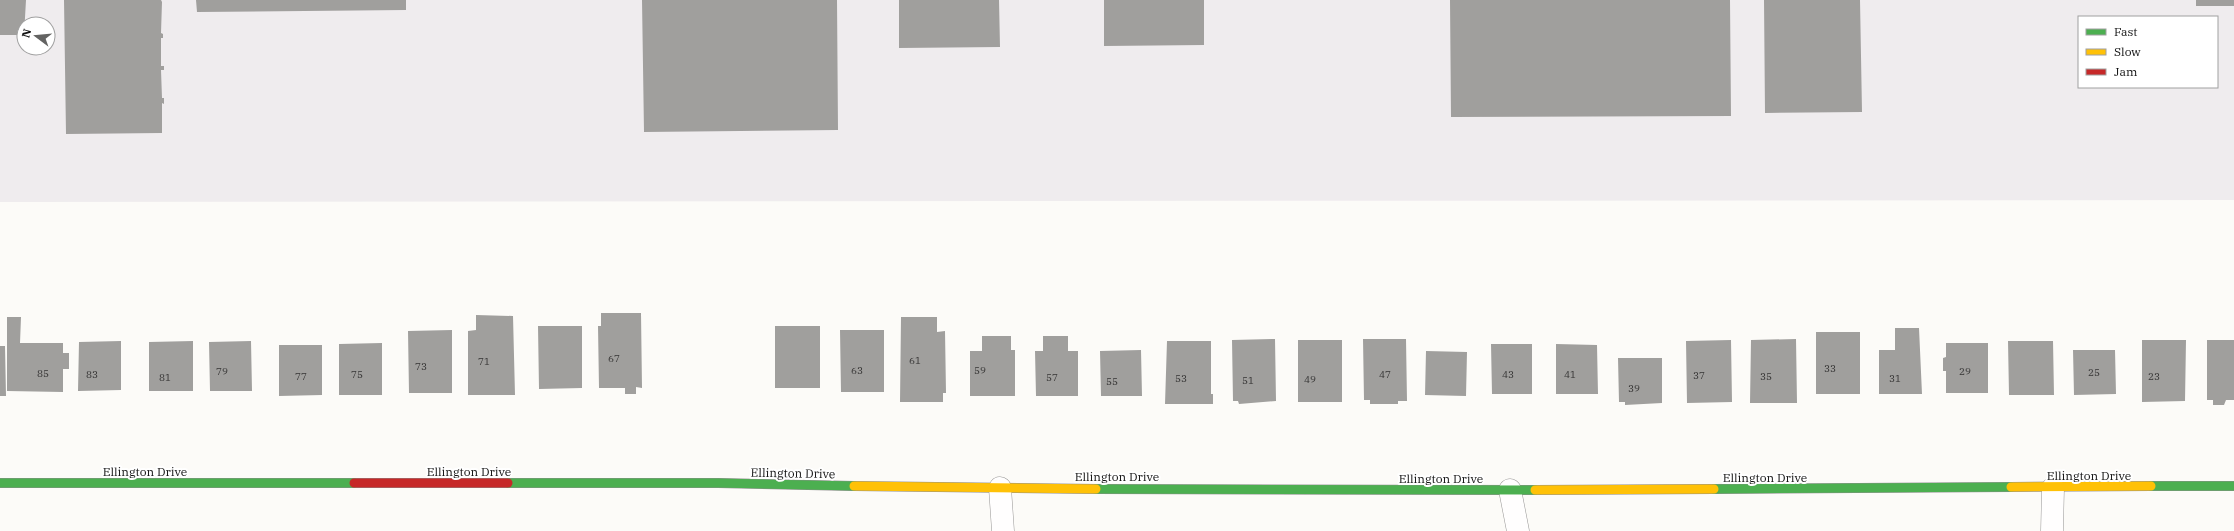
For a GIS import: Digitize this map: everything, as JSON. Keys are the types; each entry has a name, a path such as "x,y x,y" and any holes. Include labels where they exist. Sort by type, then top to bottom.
{"street":[{"name":"Ellington Drive","path":"0,483 718,483 1000,488 1510,490 2234,486"},
{"path":"1000,488 1003,531"},
{"path":"2052,531 2053,488"},
{"path":"1510,490 1518,531"}],"shaded area":[{"path":"0,0 2234,0 2234,200 0,202"}],"building":[{"path":"0,0 26,0 25,16 16,16 16,35 0,35"},
{"path":"64,0 161,0 161,33 163,34 163,38 161,38 161,66 164,66 164,70 161,70 162,98 164,98 164,104 162,103 162,133 66,134"},
{"path":"196,0 406,0 406,10 197,12"},
{"path":"642,0 837,0 838,130 644,132"},
{"path":"899,0 999,0 1000,47 899,48"},
{"path":"1104,0 1204,0 1204,45 1104,46"},
{"path":"1450,0 1730,0 1731,116 1451,117"},
{"path":"1764,0 1860,0 1862,112 1765,113"},
{"path":"2196,0 2234,0 2234,6 2196,6"},
{"path":"601,313 641,313 642,388 636,387 636,394 625,394 625,388 599,388 598,326 601,326"},
{"path":"476,315 513,316 515,395 468,395 468,331 476,330"},
{"path":"7,317 21,317 20,343 63,343 63,353 69,353 69,369 63,369 63,392 7,391"},
{"path":"901,317 937,317 937,332 945,331 946,393 943,393 943,402 900,402"},
{"path":"538,326 582,326 582,388 539,389"},
{"path":"775,326 820,326 820,388 775,388"},
{"path":"1895,328 1919,328 1922,394 1879,394 1879,350 1895,350"},
{"path":"452,330 452,393 409,393 408,331"},
{"path":"840,330 884,330 884,392 841,392"},
{"path":"1816,332 1860,332 1860,394 1816,394"},
{"path":"982,336 1011,336 1011,350 1015,350 1015,396 970,396 970,351 982,351"},
{"path":"1043,336 1068,336 1068,351 1078,351 1078,396 1036,396 1035,351 1043,351"},
{"path":"1275,339 1276,401 1239,404 1238,401 1233,401 1232,340"},
{"path":"1363,339 1406,339 1407,401 1398,401 1398,404 1370,404 1370,400 1364,400"},
{"path":"1796,339 1797,403 1750,403 1751,340"},
{"path":"1298,340 1342,340 1342,402 1298,402"},
{"path":"1731,340 1732,402 1687,403 1686,341"},
{"path":"2142,340 2186,340 2185,401 2142,402"},
{"path":"2207,340 2234,340 2234,400 2226,400 2224,405 2213,405 2213,400 2207,400"},
{"path":"121,341 121,390 78,391 79,342"},
{"path":"193,341 193,391 149,391 149,342"},
{"path":"251,341 252,391 210,391 209,342"},
{"path":"1167,341 1211,341 1211,394 1213,394 1213,404 1165,404"},
{"path":"2008,341 2053,341 2054,395 2009,395"},
{"path":"382,343 382,395 339,395 339,344"},
{"path":"1946,343 1988,343 1988,393 1946,393 1946,371 1943,371 1943,358 1946,357"},
{"path":"1491,344 1532,344 1532,394 1492,394"},
{"path":"1556,344 1597,345 1598,394 1556,394"},
{"path":"279,345 322,345 322,395 279,396"},
{"path":"0,346 5,346 6,396 0,396"},
{"path":"1141,350 1142,396 1101,396 1100,351"},
{"path":"2073,350 2115,350 2116,394 2074,395"},
{"path":"1426,351 1467,352 1466,396 1425,395"},
{"path":"1618,358 1662,358 1662,403 1625,405 1625,402 1619,402"}],"traffic: fast":[{"path":"0,483 354,483"},
{"path":"508,483 718,483 854,486"},
{"path":"2151,486 2234,486"},
{"path":"1714,489 2011,487"},
{"path":"1096,489 1535,490"}],"traffic: slow":[{"path":"854,486 1096,489"},
{"path":"2011,487 2151,486"},
{"path":"1535,490 1714,489"}],"traffic: jam":[{"path":"354,483 508,483"}]}
